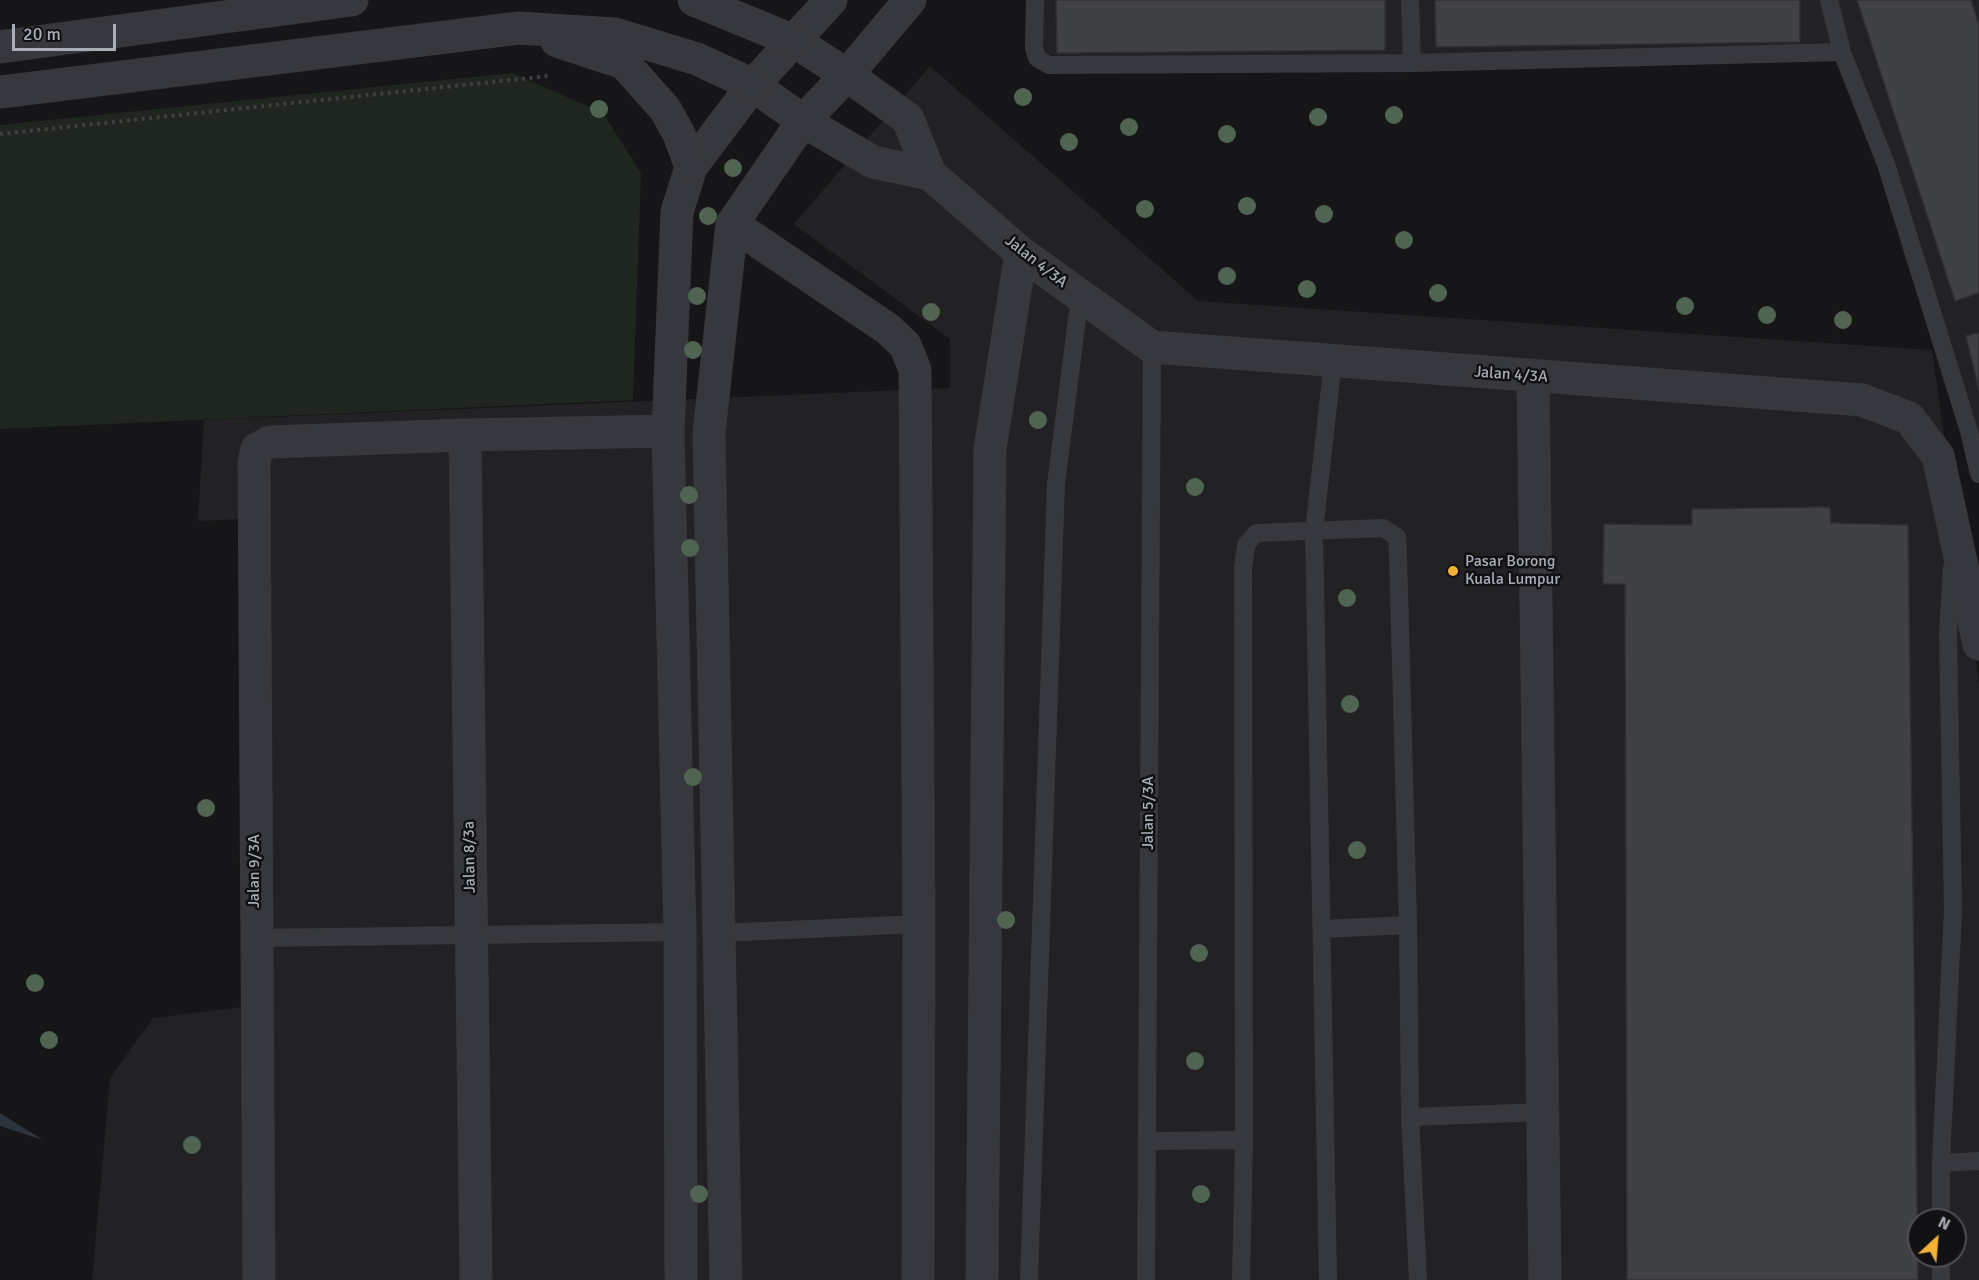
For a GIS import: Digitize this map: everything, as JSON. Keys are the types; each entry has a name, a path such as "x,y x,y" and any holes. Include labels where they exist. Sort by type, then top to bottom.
{"street":[{"path":"0,47 352,0"},
{"name":"Jalan 4/3A","path":"694,0 794,41 847,75 908,119 930,174 1021,253 1152,347 1862,400 1909,418 1938,456 1979,644"},
{"path":"681,1280 680,932 668,432 677,212 691,167 753,85 831,0"},
{"path":"726,1280 709,433 732,224 803,121 847,75 910,0"},
{"path":"519,28 624,63 665,109 679,134 691,167"},
{"name":"Jalan 4/3A","path":"0,92 519,28 615,34 697,59 753,85 803,121 873,162 930,174"},
{"path":"732,224 888,328 905,345 915,370 919,924 918,1280"},
{"path":"982,1280 990,449 1021,253"},
{"path":"1533,377 1545,1280"},
{"path":"465,435 668,432"},
{"name":"Jalan 9/3A","path":"259,1280 254,462 257,449 270,442 465,435"},
{"name":"Jalan 8/3a","path":"465,435 476,1280"}],"lane":[{"path":"1035,0 1034,48 1037,58 1049,65 1412,63 1842,52"},
{"path":"1410,0 1412,63"},
{"path":"1829,0 1842,52 1886,164 1969,431 1979,474"},
{"path":"1029,1280 1056,484 1080,296"},
{"name":"Jalan 5/3A","path":"1146,1280 1152,347"},
{"path":"1328,1280 1314,531 1333,361"},
{"path":"1241,1280 1244,1140 1243,568 1246,545 1256,533 1383,528 1397,537 1408,925 1410,1117 1418,1280"},
{"path":"1941,1208 1941,1163 1953,910 1948,633 1955,530"},
{"path":"719,933 919,924"},
{"path":"1322,930 1408,925"},
{"path":"256,938 680,932"},
{"path":"1410,1117 1543,1112"},
{"path":"1147,1141 1244,1140"},
{"path":"1941,1163 1979,1161"}],"path":[{"path":"0,134 551,76 570,70 579,49"}],"shaded area":[{"path":"1043,0 1979,0 1979,434 1893,165 1849,44 1420,55 1053,56 1044,51 1042,43"},
{"name":"Pasar Borong Kuala Lumpur","path":"930,66 1198,301 1932,350 1979,683 1979,1280 92,1280 110,1078 153,1018 241,1007 243,519 198,521 204,420 950,388 950,339 794,224"},
{"path":"512,73 603,113 641,173 633,400 0,429 0,125"},
{"path":"0,1113 43,1140 0,1126"}],"building":[{"path":"1056,0 1385,0 1385,50 1057,53"},
{"path":"1435,0 1800,0 1800,42 1436,47"},
{"path":"1857,0 1971,0 1979,25 1979,293 1955,301"},
{"path":"1979,333 1979,390 1966,336"},
{"path":"1830,507 1831,523 1908,525 1917,1208 1907,1208 1907,1268 1918,1268 1918,1280 1627,1280 1625,584 1603,584 1604,524 1692,525 1692,509"}],"place":[{"name":"Pasar Borong Kuala Lumpur","path":"1453,571"}]}
